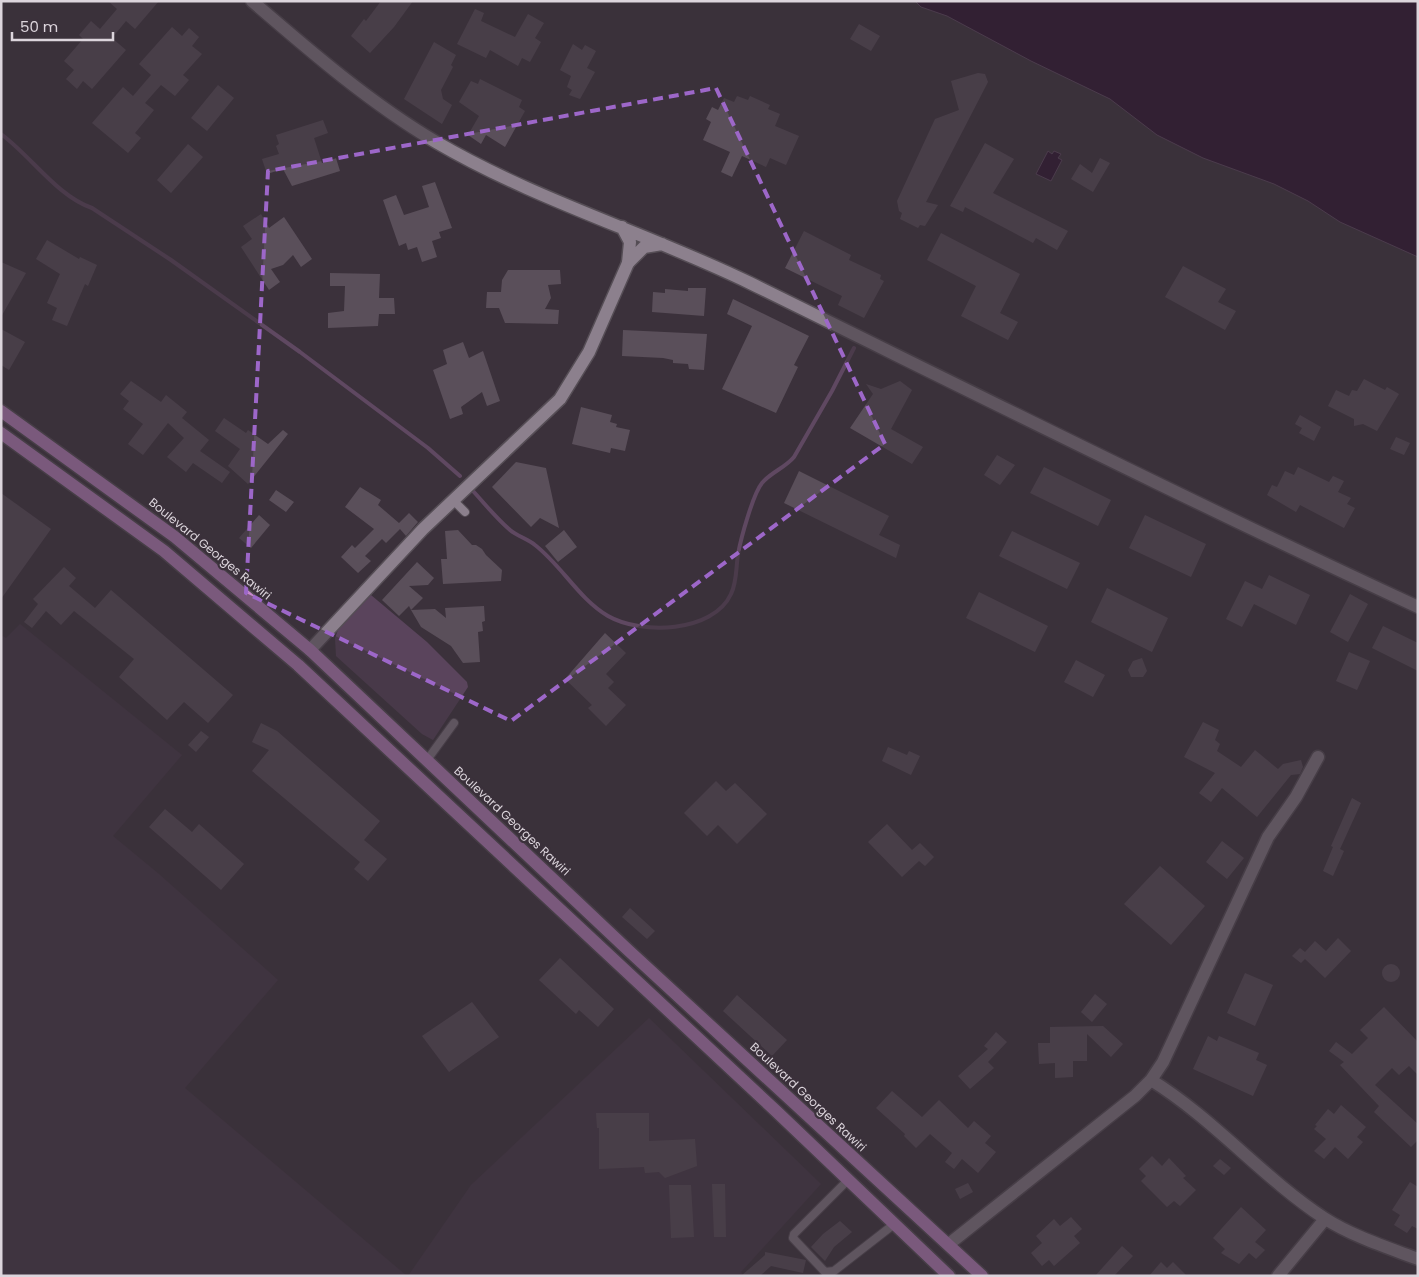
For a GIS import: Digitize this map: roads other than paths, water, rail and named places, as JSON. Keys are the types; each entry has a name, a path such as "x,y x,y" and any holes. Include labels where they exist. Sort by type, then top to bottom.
{"main road":[{"name":"Boulevard Georges Rawiri","path":"1,411 175,537 310,650 628,950 982,1276"},
{"path":"1,433 164,550 298,665 949,1276"}],"street":[{"path":"252,1 372,98 437,143 525,187 716,267 1204,506 1418,607"},
{"path":"310,650 453,500 560,399 589,352 628,263 630,242 622,227"},
{"path":"628,263 644,247 662,244"},
{"path":"949,1244 1135,1096 1151,1080 1173,1042 1206,966 1268,837 1296,797 1318,757"},
{"path":"1151,1080 1182,1100 1279,1183 1325,1218 1369,1240 1418,1259"},
{"path":"1278,1276 1325,1218"}],"lane":[{"path":"453,500 465,512"},
{"path":"427,760 454,723"},
{"path":"848,1180 794,1234 793,1238 824,1272 834,1271 893,1225"}],"waterway":[{"path":"1,134 67,194 92,208 171,260 300,352 428,448 460,476"},
{"path":"473,491 495,516 513,532 545,553 579,592 608,616 622,622 657,628 675,627 709,617 722,607 733,589 742,538 751,506 762,483 794,457 854,348"}]}
